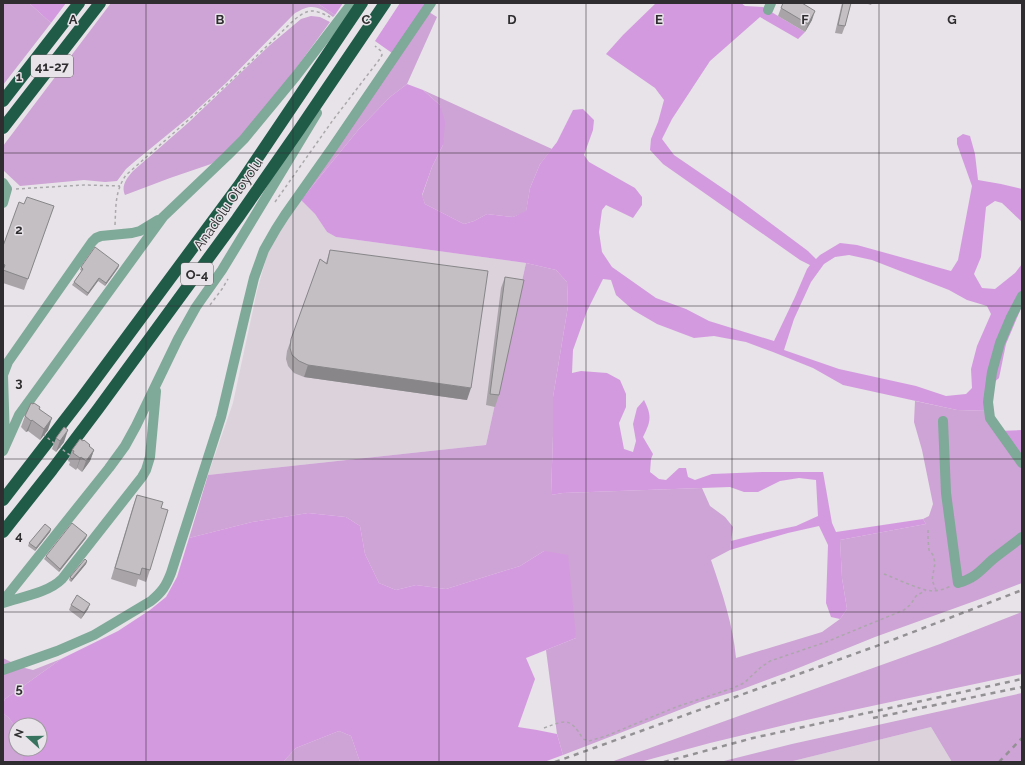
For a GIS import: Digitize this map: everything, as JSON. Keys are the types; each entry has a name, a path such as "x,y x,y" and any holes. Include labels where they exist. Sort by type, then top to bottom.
{"highway":[{"path":"3,101 79,3"},
{"name":"41-27","path":"3,128 100,3"},
{"name":"Anadolu Otoyolu","path":"3,500 82,399 240,184 362,3"},
{"name":"Anadolu Otoyolu","path":"3,532 98,409 237,219 383,6"}],"street":[{"path":"4,448 3,375 8,362 92,242 101,236 140,231 163,217 244,139 296,76 352,3"},
{"path":"3,670 57,651 94,635 151,601 164,589 171,573 221,417 244,315 254,278 264,250 285,215 431,3"},
{"path":"3,602 125,446 178,339 196,307 222,270 383,6"},
{"path":"3,183 8,189 3,203"},
{"path":"4,448 19,415 163,217"},
{"path":"1022,296 1000,343 992,372 988,402 990,418 1022,463"},
{"path":"3,602 50,589 62,580 142,477 150,457 157,384"},
{"path":"943,421 946,493 958,583 968,580 977,574 1022,537"}],"path":[{"path":"114,234 117,195 126,175 134,166 194,115 298,16 310,11 318,12 331,18"},
{"path":"274,203 333,120 379,60 382,55 381,51 375,46"},
{"path":"14,190 84,185 120,186"},
{"path":"209,306 229,278"},
{"path":"39,431 74,458"},
{"path":"928,530 929,550 936,563 932,580 936,590"},
{"path":"884,574 922,589 933,591 944,589 958,583"},
{"path":"544,728 565,721 572,724 577,729 583,739 589,740 606,736 676,707 733,688 744,683 770,661 826,642 904,610 911,604 916,596 926,590"}],"shaded area":[{"path":"3,3 29,3 51,23 3,85"},
{"path":"29,3 66,3 51,23"},
{"path":"111,3 317,3 335,15 333,17 323,10 315,7 306,8 295,13 227,82 189,117 126,169 117,181 105,182 84,180 20,186 3,170 3,146"},
{"path":"317,3 343,3 335,15"},
{"path":"400,3 426,3 392,53 375,41"},
{"path":"656,3 741,3 745,6 763,7 805,32 798,39 760,17 710,61 672,119 662,139 674,155 734,196 808,251 816,259 840,243 857,245 951,271 958,260 972,186 957,144 957,138 963,134 970,136 975,154 978,180 1022,189 1022,222 1002,203 995,201 986,207 981,257 974,274 982,288 995,289 1015,273 1022,264 1022,306 1006,344 999,378 991,385 989,411 957,410 843,385 813,368 746,342 714,336 694,338 657,324 633,310 616,295 611,280 603,279 587,311 573,350 572,373 581,371 607,373 620,380 626,394 626,407 619,423 624,449 633,452 636,441 633,424 637,408 644,400 650,418 648,427 643,437 653,454 650,472 659,479 666,480 679,468 686,468 688,477 695,480 712,474 823,472 832,523 836,532 923,519 926,524 840,540 842,578 847,609 840,619 831,617 826,603 828,545 819,526 788,533 730,550 731,541 796,526 818,516 816,480 799,478 780,481 758,492 744,492 730,487 563,493 551,495 553,397 568,306 567,282 556,270 526,263 336,237 327,232 315,214 301,200 359,129 390,97 407,84 423,90 440,105 445,122 443,145 432,167 422,195 425,204 464,224 474,221 487,214 513,217 526,211 530,188 540,164 557,142 573,110 583,109 594,120 593,130 584,155 589,162 635,188 642,197 642,205 633,218 606,205 602,210 599,232 602,252 612,267 656,298 686,309 709,321 774,341 810,265 800,260 663,164 650,150 651,139 658,122 664,100 655,88 606,54","holes":["849,255 872,260 949,290 967,300 987,306 991,314 977,346 971,369 972,388 966,394 946,396 916,386 839,369 784,350 794,319 811,282 824,264 835,257"]},
{"path":"429,12 437,17 407,84 390,97 359,129 301,200"},
{"path":"311,16 320,17 330,22 283,86 252,124 221,157 211,164 125,195 125,183 133,171 188,123 270,45 301,19"},
{"path":"423,90 552,149 540,164 530,188 526,212 513,217 487,214 474,221 464,224 425,204 422,196 432,167 443,145 440,105"},
{"path":"301,200 315,214 327,232 336,237 526,263 486,445 208,475 233,403 257,291 269,249"},
{"path":"526,263 556,270 567,282 568,306 553,397 551,495 563,493 702,488 710,506 725,517 733,527 730,550 711,560 730,621 736,658 822,632 840,619 847,609 842,578 840,540 926,524 923,519 929,516 933,504 922,450 914,422 915,401 957,410 989,411 1022,463 1022,583 875,637 740,690 700,702 563,755 557,734 546,650 576,638 544,551 520,566 446,589 416,585 396,590 379,583 365,554 360,526 346,517 308,513 252,522 189,538 208,475 486,445"},
{"path":"1022,430 1022,463 999,431"},
{"path":"308,513 346,517 360,526 365,554 379,583 396,590 416,585 446,589 520,566 544,551 568,555 576,638 526,658 535,679 518,727 557,734 563,755 544,762 360,762 351,736 339,731 296,748 283,762 23,762 23,757 48,757 48,717 8,717 3,713 3,703 5,699 61,659 118,631 150,610 166,597 177,577 189,538 252,522"},
{"path":"1022,612 1022,674 797,722 640,762 611,762 940,644"},
{"path":"3,658 21,667 33,670 61,659 5,699 3,703"},
{"path":"1022,693 1022,762 952,762 931,727 789,762 720,762 792,744"},
{"path":"3,713 8,717 8,757 23,757 23,762 3,762"},
{"path":"931,727 952,762 789,762"},
{"path":"339,731 351,736 360,762 283,762 296,748"}],"building":[{"path":"783,3 802,3 815,11 808,24 781,8"},
{"path":"843,3 851,3 845,26 838,25"},
{"path":"27,197 54,206 28,279 3,270 5,265 3,264 3,246 19,202 24,204"},
{"path":"95,247 119,265 106,283 99,278 88,293 74,282 83,269 81,267"},
{"path":"330,250 488,271 471,388 308,365 299,361 292,355 290,348 291,339 320,259 327,264"},
{"path":"505,277 524,280 499,395 490,394"},
{"path":"31,403 34,403 40,407 39,409 52,418 44,429 25,416"},
{"path":"64,427 68,430 60,441 56,438"},
{"path":"80,439 83,441 84,440 94,450 86,461 73,453 74,451 72,450"},
{"path":"137,495 163,502 161,508 168,510 150,570 142,568 140,575 115,568"},
{"path":"72,523 87,535 60,569 46,556"},
{"path":"45,524 51,529 36,548 29,543"},
{"path":"85,559 87,561 72,579 70,577"},
{"path":"77,595 90,604 84,613 71,605"}],"railway":[{"path":"555,762 882,644 1022,590"},
{"path":"664,762 753,738 1022,679"},
{"path":"873,718 1022,687"},
{"path":"999,762 1022,738"}]}
